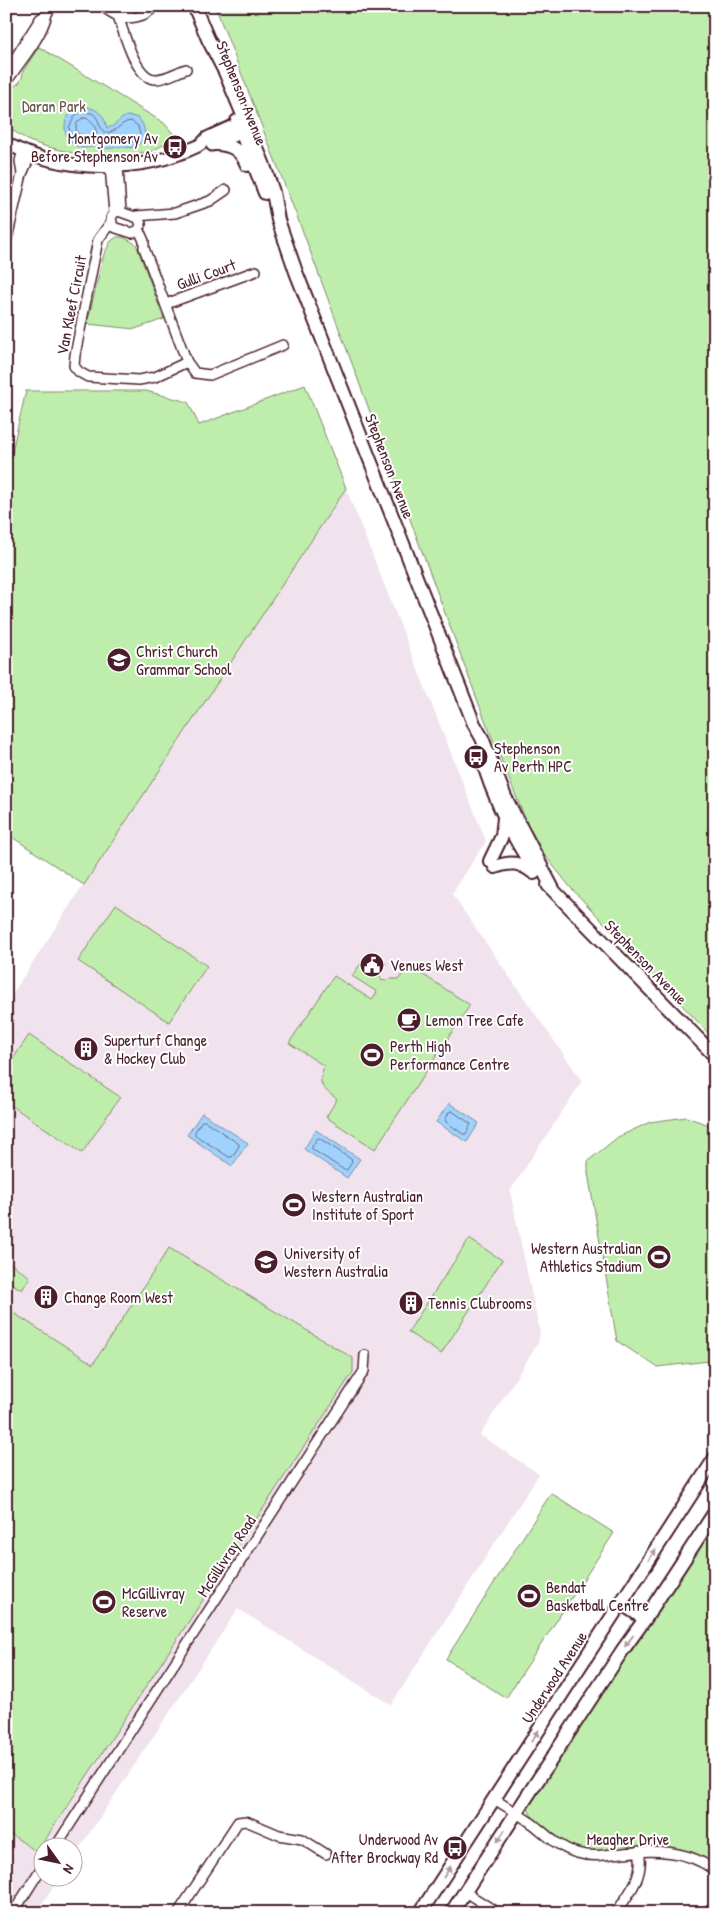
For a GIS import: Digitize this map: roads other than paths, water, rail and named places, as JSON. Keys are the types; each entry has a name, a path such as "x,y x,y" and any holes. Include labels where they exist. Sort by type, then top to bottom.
{"main road":[{"name":"Stephenson Avenue","path":"188,6 241,131 268,202 278,220"},
{"name":"Stephenson Avenue","path":"194,6 225,72 254,141 273,192 278,220 296,272 474,724 482,738 505,797 554,891"},
{"path":"215,144 230,145 245,158 258,191 268,202"},
{"name":"Stephenson Avenue","path":"474,724 476,741 490,784 520,847 541,879 715,1056"},
{"path":"504,816 502,836 492,864 516,862 525,866 541,879"},
{"name":"Underwood Avenue","path":"420,1913 715,1458"},
{"path":"452,1913 622,1650 645,1619 715,1512"},
{"path":"621,1603 645,1619"},
{"path":"6,1907 13,1913"}],"street":[{"path":"102,6 118,16 131,17 143,15 154,6"},
{"path":"118,16 128,12 133,6"},
{"path":"6,83 8,72 38,35 50,8"},
{"path":"118,16 138,68 145,75 154,79 161,79 186,69"},
{"path":"225,72 242,116 241,131"},
{"path":"201,145 205,139 231,127 241,131 254,141"},
{"path":"6,143 27,152 72,164 114,166 154,161 201,145 215,144 241,131"},
{"path":"6,243 27,152"},
{"path":"114,166 115,219"},
{"path":"115,219 162,215 192,208 217,197 226,190"},
{"path":"137,229 162,215"},
{"path":"136,216 140,220 137,229"},
{"path":"115,219 137,229 144,241 144,248 187,362 195,373 210,375 283,345"},
{"name":"Van Kleef Circuit","path":"115,219 98,240 74,366 79,372 88,377 139,380 155,377 187,362"},
{"name":"Gulli Court","path":"166,304 256,272"},
{"name":"McGillivray Road","path":"62,1836 364,1371 365,1355"},
{"name":"Meagher Drive","path":"494,1799 516,1813 559,1846 574,1853 590,1856 639,1851 674,1853 706,1864 715,1871"},
{"path":"178,1913 238,1822 246,1821 279,1835 302,1839 326,1854"},
{"path":"616,1913 640,1871 642,1863 639,1851"},
{"path":"13,1913 32,1883"},
{"path":"465,1892 498,1913"}],"water":[{"path":"79,107 94,109 101,114 107,128 124,117 132,116 138,118 145,134 142,142 132,148 108,149 97,146 81,148 74,145 68,139 65,132 65,124 73,111"},
{"path":"449,1103 479,1123 467,1142 436,1122"},
{"path":"202,1113 248,1143 232,1166 187,1135"},
{"path":"316,1130 360,1159 347,1178 304,1149"}],"place":[{"name":"Montgomery Av Before Stephenson Av","path":"175,147"},
{"name":"Christ Church Grammar School","path":"119,660"},
{"name":"Stephenson Av Perth HPC","path":"476,757"},
{"name":"Venues West","path":"372,965"},
{"name":"Lemon Tree Cafe","path":"409,1020"},
{"name":"Superturf Change & Hockey Club","path":"86,1049"},
{"name":"Perth High Performance Centre","path":"372,1055"},
{"name":"Western Australian Institute of Sport","path":"294,1205"},
{"name":"Western Australian Athletics Stadium","path":"659,1257"},
{"name":"University of Western Australia","path":"266,1262"},
{"name":"Change Room West","path":"46,1297"},
{"name":"Tennis Clubrooms","path":"411,1303"},
{"name":"Bendat Basketball Centre","path":"529,1596"},
{"name":"McGillivray Reserve","path":"104,1602"},
{"name":"Underwood Av After Brockway Rd","path":"455,1848"}],"park label":[{"name":"Daran Park","path":"54,106"}]}
